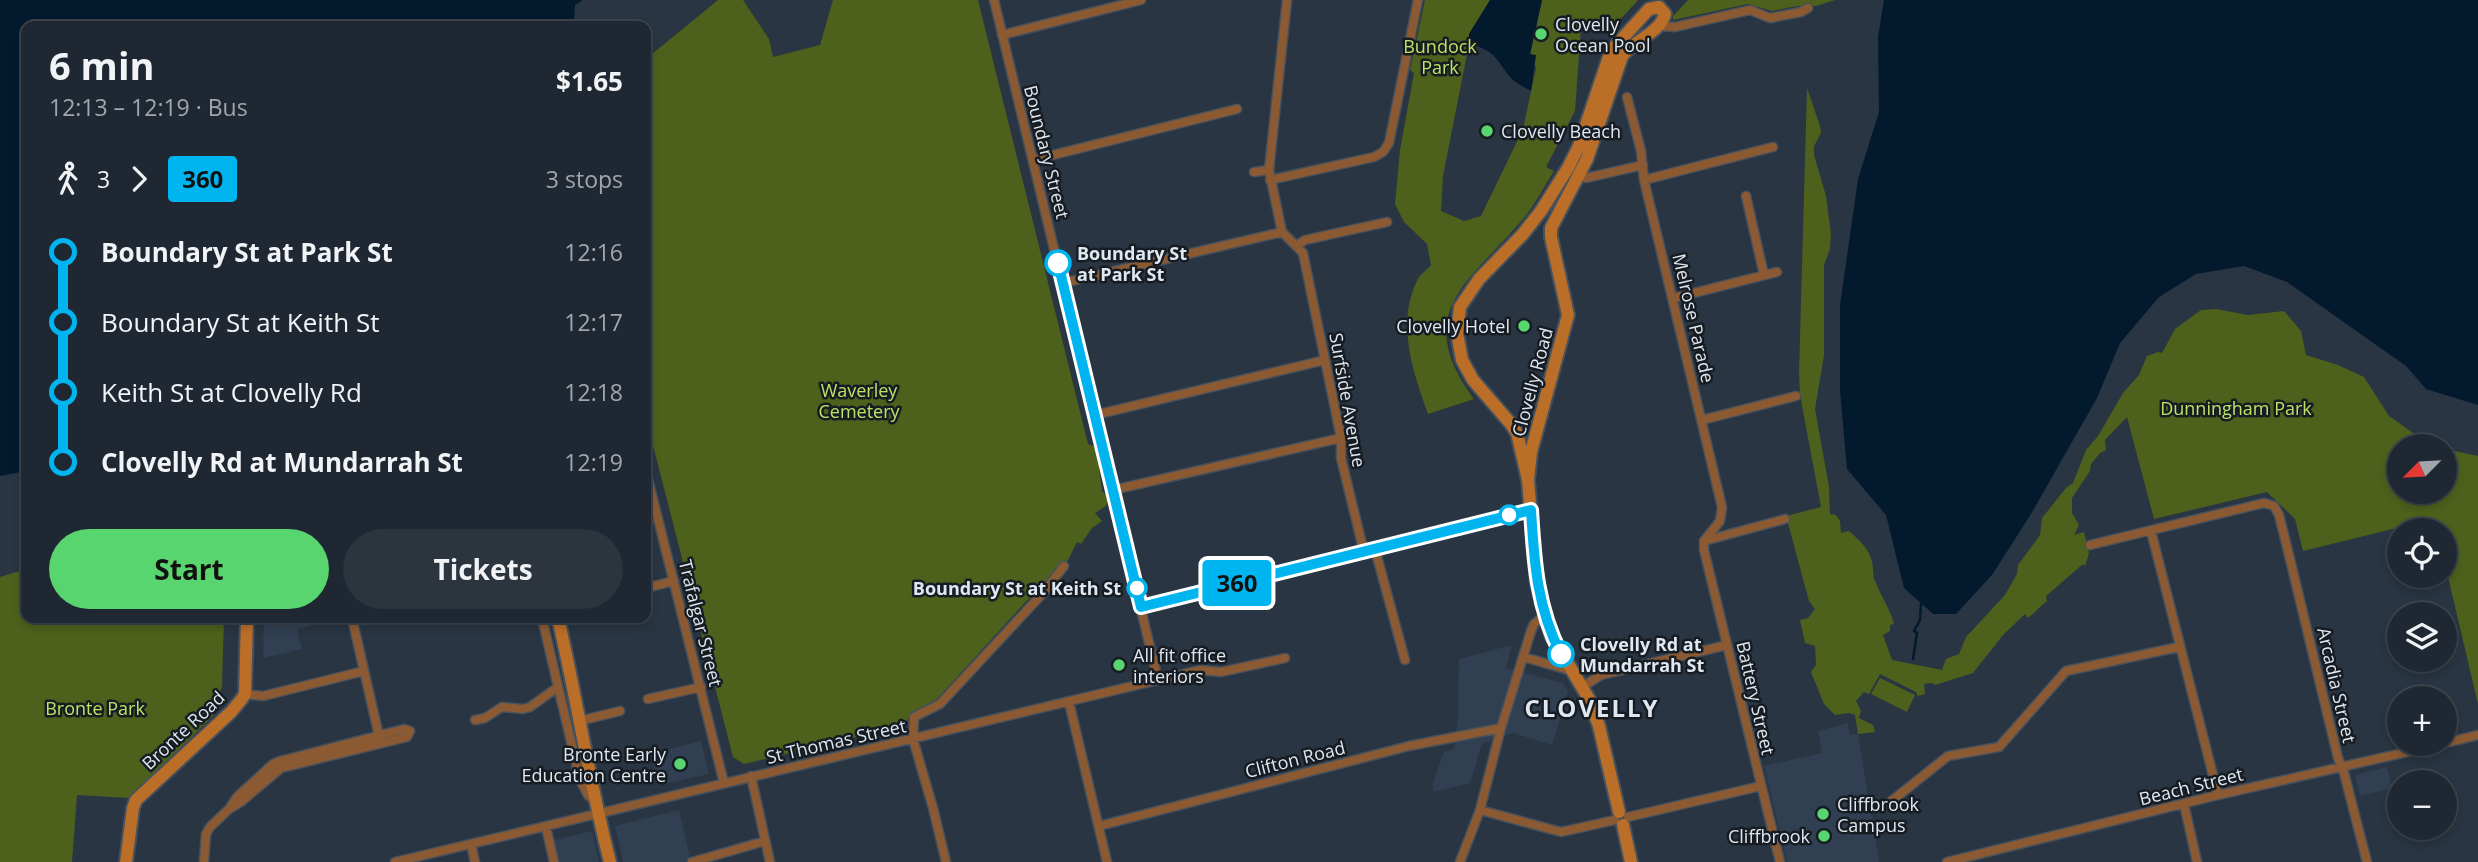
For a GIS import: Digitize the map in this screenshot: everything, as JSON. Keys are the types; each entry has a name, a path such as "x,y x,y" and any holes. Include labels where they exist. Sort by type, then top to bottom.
{"street":[{"name":"Boundary Street","path":"993,0 1158,680"},
{"path":"1002,35 1141,0"},
{"path":"1287,0 1269,170 1282,232 1296,246 1305,240 1387,222"},
{"path":"1270,180 1374,157 1383,152 1389,143 1418,0"},
{"name":"Clovelly Road","path":"1574,172 1587,159 1622,56 1627,48 1664,19 1665,14 1659,7 1653,6 1611,51 1579,146 1574,172 1551,228 1567,315 1531,452 1528,480 1537,583 1544,616 1551,635 1581,687 1599,726 1632,862"},
{"path":"1657,26 1675,27 1750,10 1770,18 1808,8"},
{"name":"Melrose Parade","path":"1628,97 1644,180 1674,298 1722,513 1720,521 1704,541"},
{"path":"1033,160 1237,109"},
{"path":"1644,180 1773,147"},
{"path":"1528,480 1520,443 1511,424 1465,368 1457,333 1459,314 1468,292 1522,235 1574,172 1586,178 1643,165"},
{"path":"1255,172 1269,170"},
{"path":"1746,196 1764,275"},
{"path":"1063,283 1282,232"},
{"name":"Surfside Avenue","path":"1296,246 1303,253 1341,438 1341,458 1364,552"},
{"path":"1674,298 1777,272"},
{"path":"1095,415 1325,360"},
{"path":"1702,420 1796,396"},
{"path":"1511,424 1518,427 1528,425 1542,408"},
{"path":"1113,491 1341,438"},
{"name":"Trafalgar Street","path":"651,491 724,783"},
{"name":"Arcadia Street","path":"2151,531 2264,503 2274,506 2279,515 2367,862"},
{"path":"1141,607 1531,510"},
{"path":"1704,541 1785,519"},
{"path":"2090,545 2151,531 2218,795"},
{"name":"Battery Street","path":"1704,541 1780,862"},
{"path":"1375,550 1405,660"},
{"path":"946,862 913,739 914,717 940,704 1043,593 1064,566"},
{"path":"651,587 674,581"},
{"path":"1460,862 1480,810 1501,728 1534,624 1544,616"},
{"name":"Bronte Road","path":"126,862 136,800 231,712 245,694 247,623"},
{"path":"353,623 379,736"},
{"path":"543,623 580,780 594,801"},
{"path":"559,623 594,801 610,862"},
{"path":"1581,687 1601,675 1727,645"},
{"path":"1889,803 1948,756 2000,747 2066,671 2179,647"},
{"path":"1524,657 1572,671"},
{"name":"St Thomas Street","path":"395,862 1201,670 1221,672 1286,658"},
{"path":"245,694 263,696 364,671"},
{"path":"475,720 485,718 502,707 530,707 558,687"},
{"path":"648,699 701,687"},
{"path":"1069,702 1107,862"},
{"path":"579,721 620,711"},
{"name":"Clifton Road","path":"1099,826 1409,746 1501,728"},
{"path":"204,862 206,834 210,827 281,768 407,737 410,731 404,729 273,764 237,797 229,809"},
{"name":"Beach Street","path":"2457,740 2478,735"},
{"name":"Beach Street","path":"1947,862 2387,756"},
{"path":"751,776 771,862"},
{"path":"1480,810 1560,832 1761,786"},
{"path":"2184,804 2197,862"},
{"path":"546,827 554,862"},
{"path":"692,862 765,841"},
{"path":"471,844 475,862"}],"shaded area":[{"path":"0,0 583,0 575,5 574,21 21,21 21,472 0,476"},
{"path":"1490,0 1542,0 1530,54 1536,55 1531,91 1512,79 1491,53 1469,44 1469,34"},
{"path":"1884,0 2478,0 2478,405 2426,389 2406,366 2287,282 2244,266 2196,274 2159,297 2120,343 2097,398 2031,514 1992,575 1956,614 1933,614 1904,588 1886,515 1847,469 1840,391 1840,305 1858,179 1879,112 1878,37"},
{"path":"264,623 310,623 311,626 297,629 302,649 263,658"},
{"path":"1512,645 1506,668 1563,683 1568,692 1552,745 1513,733 1482,744 1470,783 1434,792 1432,785 1444,752 1454,749 1458,720 1459,659"},
{"name":"Cliffbrook Campus","path":"1848,723 1850,735 1858,734 1879,862 1787,862 1764,766 1822,753 1818,731"},
{"name":"Bronte Early Education Centre","path":"701,741 709,774 659,785 650,754"},
{"path":"2387,767 2387,789 2360,796 2355,775"},
{"path":"679,810 690,857 687,862 623,862 615,826"},
{"path":"592,831 599,862 556,862 551,841"}],"green space":[{"name":"Waverley Cemetery","path":"718,0 743,0 769,39 773,57 820,45 833,0 978,0 1088,444 1096,447 1101,457 1099,468 1102,491 1109,498 1106,506 1095,513 1102,521 1092,528 1081,544 1077,542 1063,570 1043,583 937,699 911,714 905,725 744,764 733,757 651,437 651,55"},
{"name":"Bundock Park","path":"1425,0 1490,0 1469,34 1443,176 1441,211 1464,221 1481,216 1523,129 1536,68 1530,55 1542,0 1638,0 1614,24 1581,27 1575,111 1546,167 1554,171 1528,213 1470,277 1456,297 1448,318 1447,341 1455,368 1474,399 1428,414 1412,365 1407,331 1411,297 1418,279 1431,265 1427,244 1404,222 1395,204 1400,150 1414,73 1410,70"},
{"path":"1688,0 1835,0 1816,6 1797,6 1772,11 1748,4 1673,20 1673,16"},
{"name":"Dunningham Park","path":"1807,88 1820,126 1821,133 1814,146 1814,155 1826,196 1831,234 1830,249 1824,265 1824,355 1815,409 1829,487 1830,514 1836,515 1840,521 1841,533 1849,531 1871,557 1875,580 1894,624 1890,625 1890,631 1883,635 1892,660 1942,670 1946,659 1959,654 1966,637 2005,595 2017,574 2018,565 2040,535 2042,518 2073,483 2086,450 2098,436 2123,393 2139,375 2147,356 2162,353 2175,329 2201,310 2216,309 2248,315 2284,311 2301,331 2306,355 2364,377 2389,416 2415,434 2387,434 2387,504 2457,504 2457,452 2478,456 2478,704 2457,615 2457,602 2454,602 2451,588 2457,588 2457,518 2387,518 2387,530 2303,551 2295,519 2267,492 2154,519 2127,417 2105,440 2106,450 2091,464 2090,471 2072,498 2072,513 2079,525 2074,535 2084,532 2089,553 2085,566 2083,564 2046,596 2047,601 2031,616 2028,618 2025,614 2003,635 1973,673 1935,685 1924,684 1925,694 1918,696 1916,692 1880,674 1869,694 1864,692 1856,701 1861,711 1859,718 1873,725 1875,732 1858,734 1855,715 1835,715 1824,704 1811,672 1816,665 1815,646 1805,643 1800,620 1808,618 1815,609 1809,601 1786,516 1821,507 1800,395"},
{"name":"Bronte Park","path":"21,571 21,623 224,623 222,686 214,715 129,798 77,795 72,862 0,862 0,577"},
{"path":"1880,678 1915,695 1907,712 1871,694"}],"waterway":[{"path":"1913,659 1917,633 1914,631 1920,620 1921,604"}],"bus line":[{"name":"360","path":"1058,263 1141,607 1531,510 1534,562 1540,601 1551,635 1561,654"}],"place":[{"name":"Clovelly Ocean Pool","path":"1541,34"},
{"name":"Clovelly Beach","path":"1487,131"},
{"name":"Boundary St at Park St","path":"1058,263"},
{"name":"Clovelly Hotel","path":"1524,326"},
{"name":"Boundary St at Keith St","path":"1137,588"},
{"name":"Clovelly Rd at Mundarrah St","path":"1561,654"},
{"name":"All fit office interiors","path":"1119,665"},
{"name":"Bronte Early Education Centre","path":"680,764"},
{"name":"Cliffbrook Campus","path":"1823,814"},
{"name":"Cliffbrook","path":"1824,836"}],"district":[{"name":"CLOVELLY","path":"1592,707"}]}
